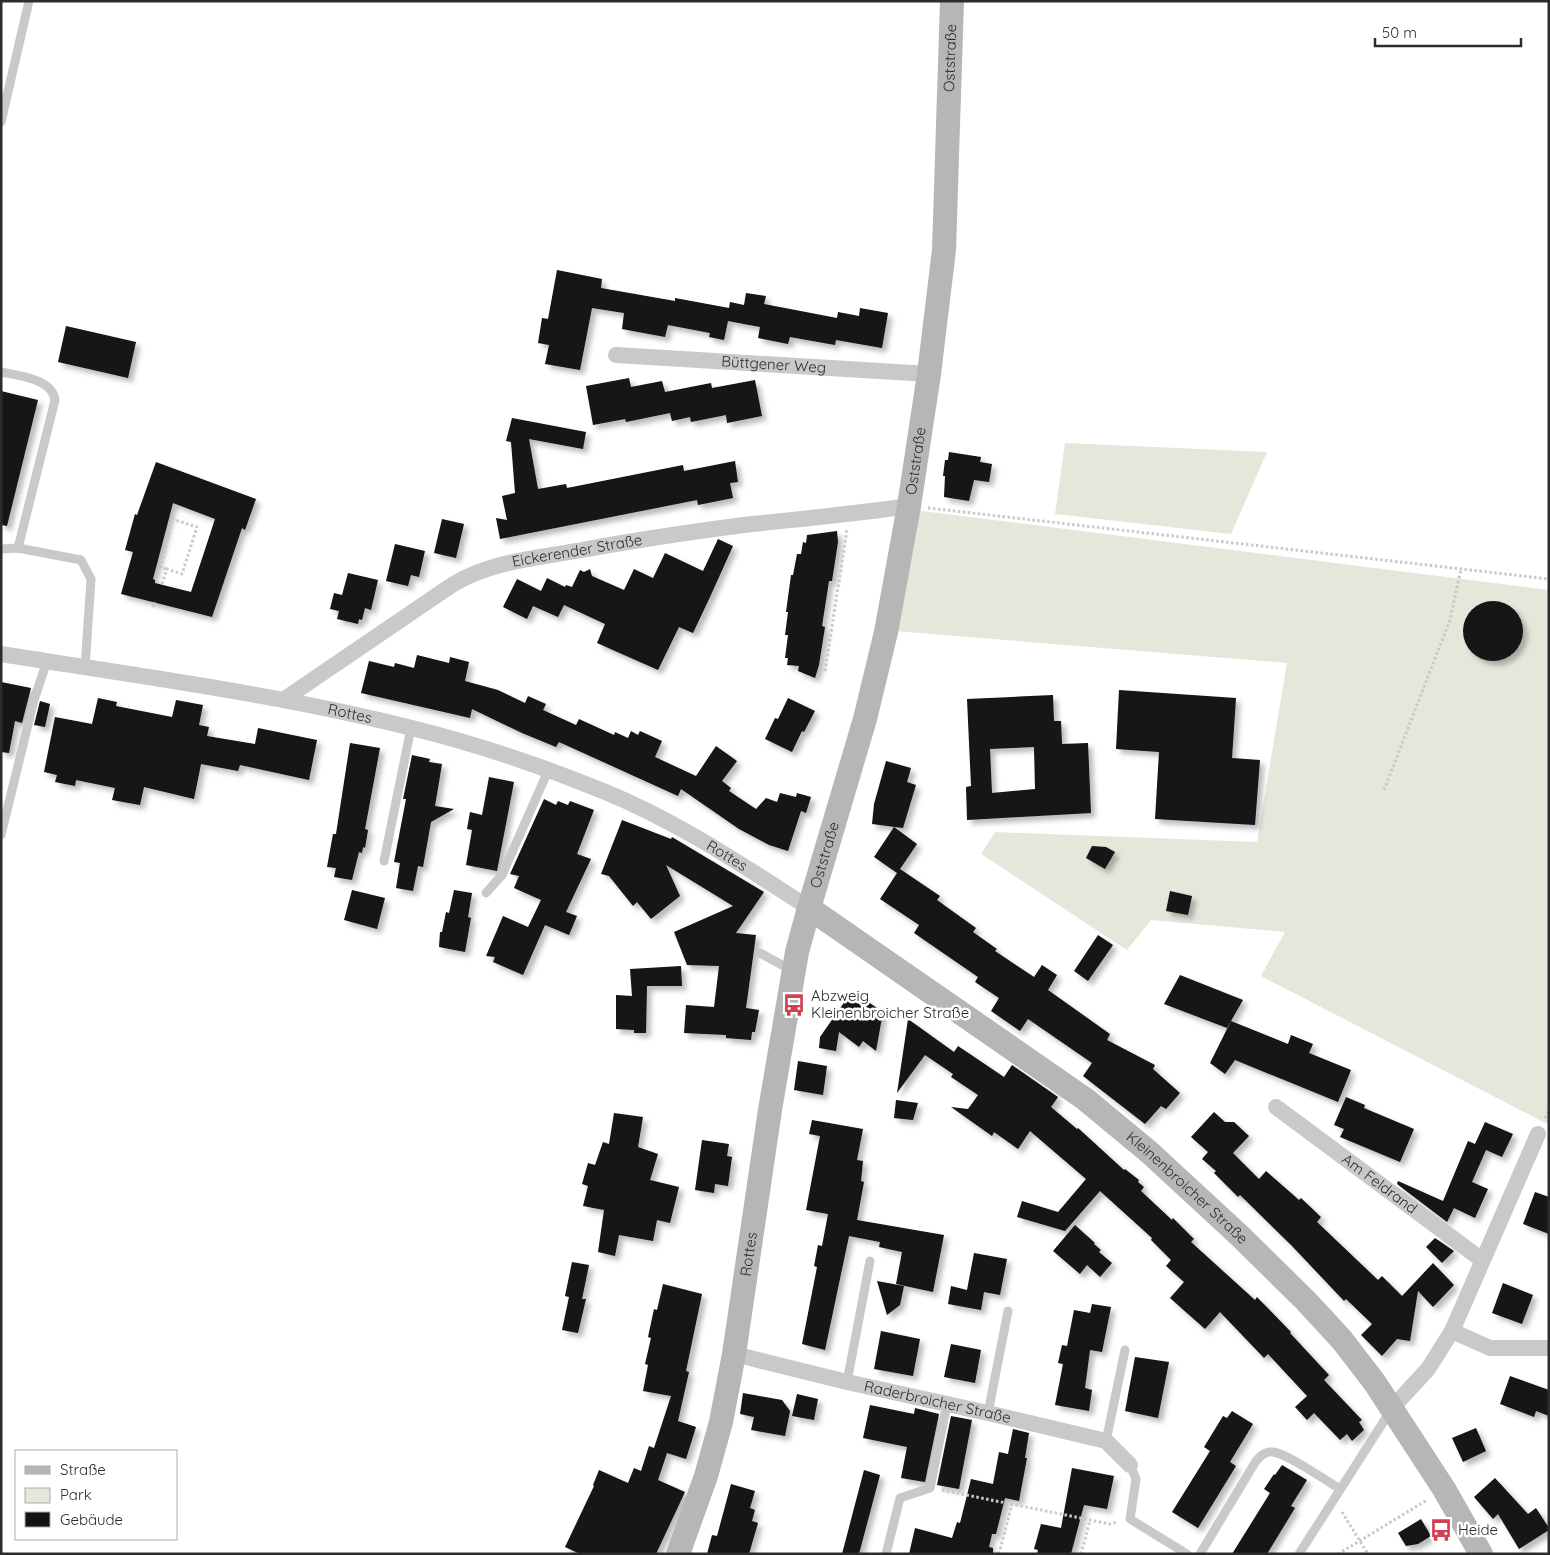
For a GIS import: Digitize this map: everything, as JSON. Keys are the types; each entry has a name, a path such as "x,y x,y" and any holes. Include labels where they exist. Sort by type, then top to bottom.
{"street":[{"name":"Oststraße","path":"808,908 865,719 886,632 909,506 929,374 944,250 952,1"},
{"name":"Büttgener Weg","path":"616,355 929,374"},
{"name":"Eickerender Straße","path":"283,700 452,585 480,570 514,562 622,543 742,526 909,506"},
{"name":"Rottes","path":"1,654 283,700 411,728 483,748 604,791 680,827 808,908 793,971 770,1110 734,1354 713,1450 678,1554"},
{"name":"Kleinenbroicher Straße","path":"808,908 1085,1099 1149,1152 1240,1236 1306,1300 1342,1340 1392,1408 1444,1489 1481,1554"},
{"name":"Am Feldrand","path":"1276,1107 1482,1260"},
{"path":"1392,1408 1428,1369 1452,1331 1538,1134"},
{"path":"1452,1331 1490,1348 1549,1348"},
{"name":"Raderbroicher Straße","path":"734,1354 846,1382 1106,1441"},
{"path":"1106,1441 1130,1465"}],"lane":[{"path":"1,122 29,1"},
{"path":"1,372 45,385 53,392 55,400 18,548"},
{"path":"1,549 18,548 81,560 91,579 85,668"},
{"path":"1,835 32,710 47,661"},
{"path":"384,861 411,728"},
{"path":"486,893 502,875 548,771"},
{"path":"760,953 793,971"},
{"path":"846,1382 870,1261"},
{"path":"988,1413 1008,1311"},
{"path":"1106,1441 1125,1350"},
{"path":"886,1554 900,1498 930,1488 947,1404"},
{"path":"1299,1554 1392,1408"},
{"path":"1200,1554 1256,1461 1263,1454 1273,1452 1284,1455 1340,1489"},
{"path":"1130,1465 1136,1480 1130,1519 1187,1554"}],"path":[{"path":"909,506 1549,579"},
{"path":"825,671 849,514"},
{"path":"172,519 197,527 182,574 167,569 161,568 172,519"},
{"path":"162,584 167,569"},
{"path":"1384,790 1450,620 1461,569"},
{"path":"153,607 155,602"},
{"path":"930,1488 1110,1524 1130,1519"},
{"path":"1338,1554 1444,1489"},
{"path":"1334,1499 1368,1554"},
{"path":"999,1554 1012,1504"},
{"path":"1081,1554 1090,1520"}],"green space":[{"path":"1065,443 1267,452 1231,534 1055,514"},
{"path":"914,510 1549,590 1549,1125 1261,976 1285,932 1151,920 1127,950 981,854 995,832 1257,842 1287,663 895,631"}],"building":[{"path":"557,270 602,279 601,288 675,301 675,298 729,308 730,302 744,305 746,293 766,296 764,304 837,318 838,312 859,316 860,308 888,313 882,348 836,340 835,345 790,337 788,344 758,338 760,327 728,321 724,340 709,337 710,333 668,325 665,337 622,329 624,313 592,308 580,370 545,364 549,345 538,343 542,318 548,319"},
{"path":"66,326 136,342 128,378 58,362"},
{"path":"629,378 631,387 662,381 665,392 711,383 712,388 755,380 762,416 727,423 726,415 691,422 690,417 672,421 670,413 626,422 625,419 593,425 586,386"},
{"path":"1,391 38,400 7,526 1,525"},
{"path":"512,418 586,432 583,449 529,439 538,489 566,484 567,488 683,465 684,471 735,461 738,482 730,483 733,498 698,505 697,500 500,539 496,518 507,520 502,496 515,493 511,442 506,441"},
{"path":"949,452 981,457 980,462 992,464 989,482 974,480 969,501 944,497 945,476 943,476 945,460 948,460"},
{"path":"156,462 256,499 245,530 242,528 212,617 121,594 133,552 125,550 135,514 137,515","holes":["173,503 215,519 191,592 155,583 153,579"]},
{"path":"442,519 464,524 456,558 434,553"},
{"path":"837,531 838,542 832,581 829,581 822,626 825,627 815,678 798,671 799,666 787,665 788,658 785,658 788,635 785,635 788,612 786,612 791,575 793,575 797,554 801,554 803,542 806,543 807,535"},
{"path":"718,539 733,546 710,597 693,633 679,627 658,670 597,643 605,624 564,605 558,617 533,606 527,619 503,607 517,579 541,591 547,578 565,587 566,585 572,587 580,570 584,572 590,569 592,576 624,590 634,569 653,578 665,553 703,571"},
{"path":"395,544 425,551 419,577 411,575 408,586 386,581"},
{"path":"348,573 378,580 371,610 365,608 362,620 359,619 358,624 337,619 339,611 330,609 334,593 342,595"},
{"path":"1493,601 1510,606 1518,614 1523,631 1518,648 1510,656 1493,661 1476,656 1468,648 1463,631 1468,614 1476,606"},
{"path":"417,655 449,663 450,657 469,662 465,681 498,690 525,703 528,696 546,704 543,710 576,725 579,719 614,735 615,732 628,738 631,731 638,735 640,731 662,741 655,757 696,776 716,746 737,761 722,781 731,788 729,791 756,809 766,798 777,802 780,793 796,797 797,793 811,797 806,813 801,811 788,851 769,845 739,829 681,789 678,796 559,742 556,747 472,709 470,718 361,693 369,661 394,667 395,663 414,668"},
{"path":"1,682 31,688 22,723 15,721 9,753 1,752"},
{"path":"1119,690 1236,698 1232,758 1260,760 1255,825 1155,819 1159,752 1116,749"},
{"path":"1053,695 1054,721 1061,721 1062,744 1088,743 1091,813 967,820 966,787 971,786 967,699","holes":["1034,747 1035,789 992,793 990,749"]},
{"path":"98,698 117,702 116,706 172,717 176,700 203,705 199,725 209,727 207,736 255,744 258,728 317,740 309,780 240,765 238,771 201,764 194,799 144,787 140,805 112,800 115,788 76,780 75,786 55,782 57,775 44,772 55,717 92,724"},
{"path":"788,698 815,711 804,732 802,731 792,752 765,739 775,718 778,719"},
{"path":"40,701 50,704 45,727 34,725"},
{"path":"350,743 380,748 365,829 368,830 365,848 363,847 362,853 359,852 352,880 334,877 336,868 327,867 333,834 336,834"},
{"path":"412,755 430,759 429,762 442,764 435,806 454,809 431,822 423,867 418,866 413,891 396,888 400,863 394,862 406,799 403,799"},
{"path":"886,761 911,768 907,782 916,785 903,828 872,824 874,804"},
{"path":"489,777 514,782 497,871 466,865 472,830 467,829 470,812 482,815"},
{"path":"544,799 556,805 558,801 568,805 570,801 594,810 577,854 591,859 566,912 577,916 569,935 545,925 523,975 493,962 495,957 486,956 503,916 528,927 541,900 514,888 519,876 510,874"},
{"path":"622,820 671,839 672,837 764,892 736,933 756,935 746,1008 759,1010 755,1032 752,1032 751,1040 726,1038 726,1035 684,1033 686,1005 714,1007 719,966 687,965 674,932 733,906 666,865 680,896 651,919 637,902 633,906 609,876 601,874"},
{"path":"894,827 917,844 900,869 940,896 937,900 976,928 973,932 997,949 995,951 1034,977 1042,965 1057,975 1048,990 1110,1034 1107,1040 1155,1065 1153,1069 1180,1093 1166,1109 1161,1106 1145,1124 1083,1076 1092,1063 1028,1019 1020,1031 991,1011 999,998 975,982 978,977 914,933 919,925 880,899 897,873 874,857"},
{"path":"1092,846 1106,847 1115,852 1105,869 1086,858"},
{"path":"352,890 385,898 377,929 344,920"},
{"path":"454,890 472,893 468,917 471,918 465,952 439,947 440,932 442,932 446,912 449,913"},
{"path":"1170,891 1192,896 1188,915 1166,911"},
{"path":"1098,935 1113,945 1088,981 1074,971"},
{"path":"681,966 682,986 647,986 646,1033 634,1033 634,1030 616,1029 616,995 632,996 630,969"},
{"path":"1180,975 1243,1000 1227,1028 1164,1004"},
{"path":"852,991 883,1012 876,1051 863,1041 859,1047 839,1032 836,1051 819,1048 820,1037"},
{"path":"908,1019 954,1052 958,1046 1004,1077 1012,1065 1058,1097 1051,1107 1078,1128 1124,1170 1139,1180 1138,1182 1144,1187 1141,1191 1194,1239 1191,1242 1255,1300 1257,1297 1291,1332 1329,1375 1324,1380 1362,1420 1359,1422 1364,1430 1352,1441 1347,1434 1340,1440 1314,1413 1307,1420 1295,1407 1307,1396 1268,1354 1264,1358 1220,1312 1205,1329 1170,1298 1184,1282 1166,1266 1171,1260 1151,1240 1152,1238 1100,1191 1065,1231 1017,1217 1022,1201 1058,1212 1086,1179 1030,1131 1018,1149 994,1132 992,1136 951,1107 968,1109 978,1095 951,1077 953,1074 925,1055 897,1093"},
{"path":"1231,1021 1288,1044 1291,1035 1313,1044 1309,1053 1351,1070 1338,1102 1235,1060 1225,1074 1210,1063"},
{"path":"798,1061 827,1066 823,1095 794,1090"},
{"path":"1346,1097 1365,1105 1364,1108 1414,1129 1400,1162 1340,1137 1344,1129 1334,1125"},
{"path":"896,1100 918,1103 913,1120 894,1118"},
{"path":"1214,1112 1225,1122 1234,1122 1249,1136 1233,1153 1259,1179 1266,1171 1299,1200 1301,1198 1321,1217 1317,1222 1378,1280 1382,1276 1402,1296 1433,1263 1454,1285 1433,1307 1418,1291 1410,1341 1397,1339 1382,1356 1361,1335 1372,1324 1346,1299 1344,1301 1292,1246 1240,1195 1238,1197 1214,1173 1216,1171 1202,1159 1208,1152 1191,1137"},
{"path":"614,1113 643,1117 638,1147 658,1154 650,1180 679,1187 670,1223 657,1220 653,1241 619,1235 615,1256 598,1252 604,1210 583,1206 588,1186 582,1184 588,1163 595,1165 603,1142 609,1144"},
{"path":"812,1120 863,1129 857,1160 863,1161 861,1181 864,1182 857,1220 944,1235 933,1292 896,1284 902,1252 879,1247 880,1242 849,1236 825,1350 802,1344 817,1267 814,1266 818,1245 822,1246 828,1214 806,1210 820,1136 809,1134"},
{"path":"1485,1122 1513,1134 1502,1157 1486,1150 1472,1182 1488,1189 1475,1218 1454,1208 1447,1222 1397,1184 1398,1181 1443,1201 1468,1141 1475,1144"},
{"path":"702,1140 729,1144 727,1156 732,1157 728,1186 715,1184 714,1193 695,1190"},
{"path":"1535,1192 1549,1197 1549,1234 1523,1224"},
{"path":"1075,1225 1095,1243 1101,1250 1099,1252 1112,1263 1100,1277 1087,1265 1080,1274 1053,1251"},
{"path":"1435,1238 1454,1251 1442,1263 1426,1247"},
{"path":"974,1253 1007,1259 1000,1295 984,1292 981,1310 948,1304 951,1286 967,1290"},
{"path":"572,1262 589,1265 582,1299 586,1299 578,1333 562,1330 569,1297 565,1296"},
{"path":"877,1281 904,1286 900,1305 887,1315"},
{"path":"1503,1283 1533,1295 1522,1324 1492,1313"},
{"path":"663,1284 702,1294 686,1371 689,1372 678,1421 696,1427 686,1459 667,1453 658,1480 685,1492 656,1554 580,1554 565,1547 594,1486 599,1470 628,1483 634,1468 641,1471 649,1446 654,1448 671,1396 643,1391 648,1365 645,1364 651,1338 648,1337 654,1309 657,1310"},
{"path":"1092,1304 1111,1307 1102,1352 1090,1350 1085,1388 1092,1390 1089,1411 1055,1405 1063,1364 1058,1363 1062,1345 1067,1346 1074,1310 1090,1313"},
{"path":"881,1331 920,1339 913,1376 874,1369"},
{"path":"951,1344 981,1350 975,1383 944,1377"},
{"path":"1135,1357 1169,1362 1158,1418 1125,1411"},
{"path":"1510,1376 1549,1390 1549,1416 1536,1411 1534,1417 1500,1404"},
{"path":"743,1393 782,1400 790,1411 785,1436 751,1430 754,1417 740,1414"},
{"path":"797,1394 818,1399 814,1420 792,1416"},
{"path":"870,1405 914,1414 915,1408 939,1414 925,1482 901,1478 907,1447 863,1438"},
{"path":"1232,1411 1253,1424 1230,1462 1236,1466 1198,1528 1172,1512 1210,1451 1204,1447 1223,1416 1227,1418"},
{"path":"951,1416 972,1420 959,1489 937,1485"},
{"path":"1476,1428 1486,1451 1463,1462 1452,1438"},
{"path":"1013,1429 1029,1433 1025,1458 1027,1458 1019,1501 1005,1498 996,1534 992,1534 989,1547 993,1548 993,1554 909,1554 915,1528 952,1538 957,1522 960,1523 971,1479 993,1484 999,1452 1008,1454"},
{"path":"1282,1465 1307,1480 1291,1506 1295,1508 1267,1554 1232,1554 1270,1493 1264,1489"},
{"path":"1072,1468 1114,1476 1107,1509 1084,1505 1071,1554 1037,1554 1038,1550 1034,1549 1041,1524 1061,1528"},
{"path":"864,1470 880,1475 859,1554 842,1554"},
{"path":"1495,1478 1528,1514 1536,1508 1549,1530 1519,1549 1498,1514 1493,1519 1474,1497"},
{"path":"731,1484 755,1491 750,1508 755,1510 752,1521 758,1523 749,1554 707,1554 712,1535 717,1536"},
{"path":"1421,1519 1431,1536 1418,1544 1406,1546 1398,1533"}],"place":[{"name":"Abzweig Kleinenbroicher Straße","path":"794,1005"},
{"name":"Heide","path":"1441,1530"}]}
